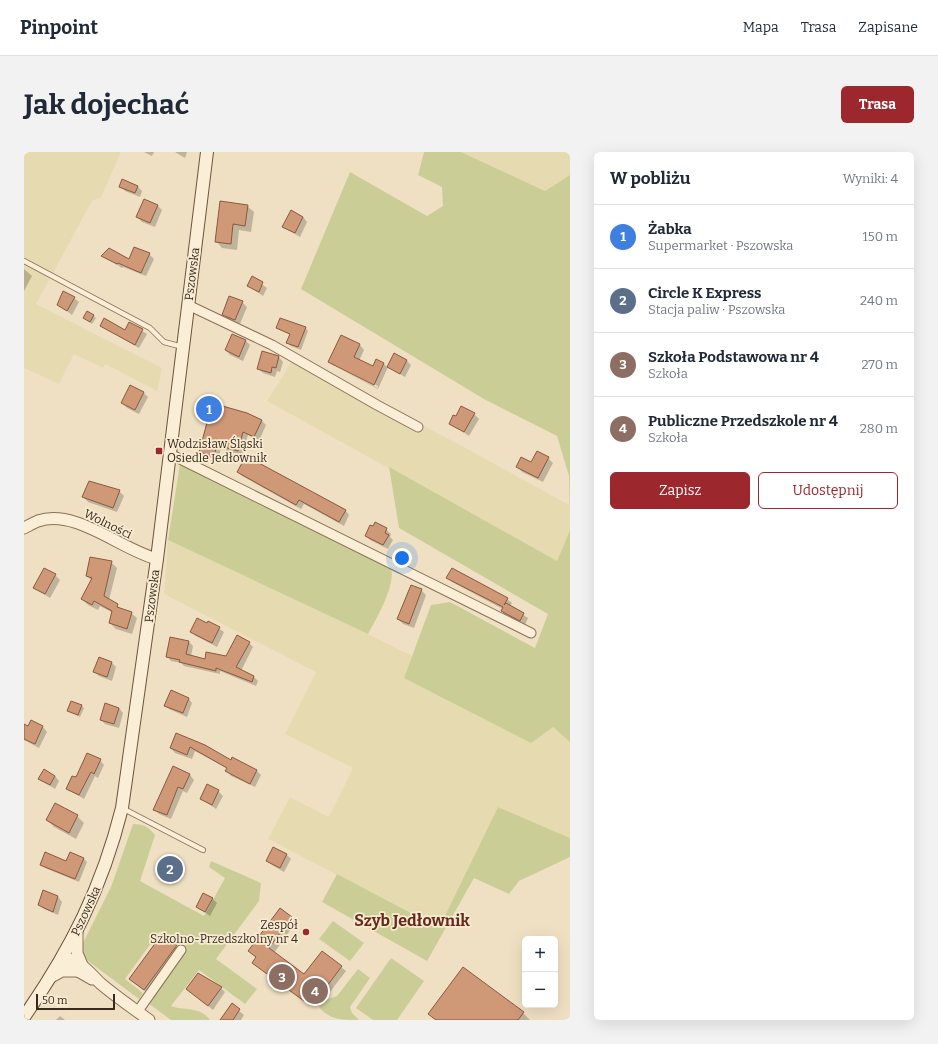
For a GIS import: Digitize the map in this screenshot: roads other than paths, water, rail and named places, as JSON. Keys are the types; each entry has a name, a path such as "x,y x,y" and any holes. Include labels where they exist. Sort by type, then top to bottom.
{"main road":[{"name":"Pszowska","path":"24,1017 63,957 96,891 114,840 122,808 157,559 207,152"}],"street":[{"path":"188,305 272,345 377,405 418,426"},
{"path":"170,454 531,633"},
{"name":"Wolności","path":"24,528 38,521 54,519 74,522 126,548 157,559"},
{"path":"77,931 79,968"},
{"path":"138,1011 181,950"},
{"path":"63,957 76,960 79,968 150,1020"},
{"path":"51,977 62,972 79,968"}],"lane":[{"path":"24,261 150,328 164,342 183,347"},
{"path":"122,808 203,850"}],"place":[{"name":"Żabka","path":"209,409"},
{"name":"Wodzisław Śląski Osiedle Jedłownik","path":"159,451"},
{"name":"Circle K Express","path":"170,869"},
{"name":"Zespół Szkolno-Przedszkolny nr 4","path":"306,932"},
{"name":"Szkoła Podstawowa nr 4","path":"282,977"},
{"name":"Publiczne Przedszkole nr 4","path":"315,991"}],"district":[{"name":"Szyb Jedłownik","path":"412,920"}]}
